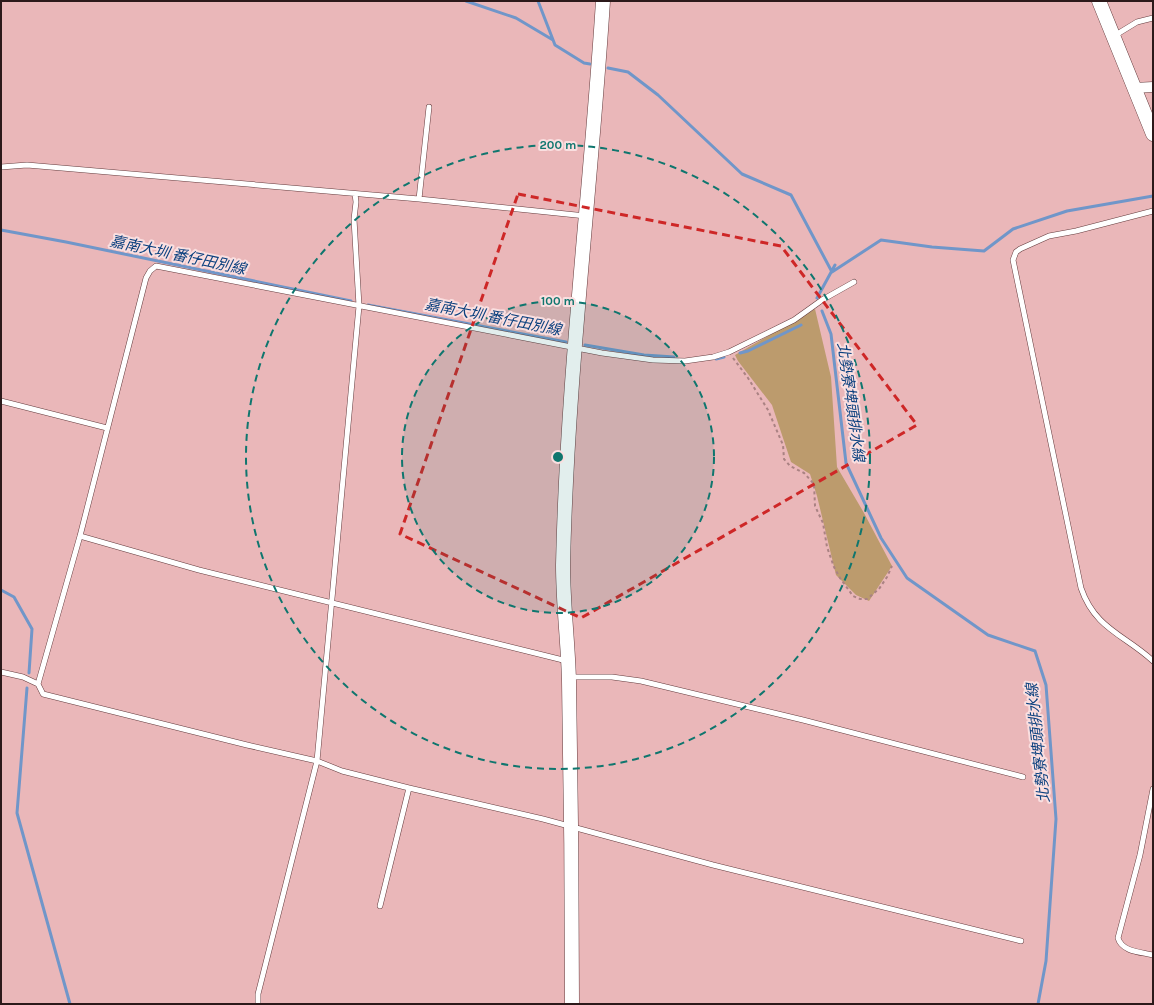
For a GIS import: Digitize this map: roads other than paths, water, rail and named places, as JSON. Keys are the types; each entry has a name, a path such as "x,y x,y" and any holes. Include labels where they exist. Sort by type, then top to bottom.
{"street":[{"path":"572,1004 572,827 569,676 563,592 563,566 575,346 587,216 603,1"},
{"path":"1100,1 1153,134"},
{"path":"1134,88 1153,88"}],"lane":[{"path":"1114,36 1137,22 1153,18"},
{"path":"419,199 429,107"},
{"path":"1,167 27,165 419,199 587,216"},
{"path":"258,1004 258,994 317,762 359,306 354,219 355,194"},
{"path":"1153,211 1076,231 1049,236 1020,249 1016,252 1013,260 1081,588 1088,604 1104,624 1153,661"},
{"path":"38,684 80,536 146,278 150,271 156,266 359,306 575,346 602,353 653,360 685,361 713,357 729,352 794,320 822,300 854,282"},
{"path":"1,401 107,428"},
{"path":"80,536 199,570 568,661"},
{"path":"1,672 22,677 38,684 43,694 317,762 342,771 409,788 572,827 712,865 1022,941"},
{"path":"569,676 612,677 641,681 803,720 1023,777"},
{"path":"380,906 409,788"},
{"path":"1153,789 1140,855 1118,938 1119,942 1124,948 1153,955"}],"waterway":[{"path":"466,1 516,18 553,40"},
{"path":"538,1 555,45 584,63 590,64"},
{"path":"608,68 628,72 658,95 742,174 791,195 832,272"},
{"name":"北勢寮埤頭排水線","path":"832,272 881,240 932,247 984,251 1013,229 1067,211 1153,196"},
{"name":"嘉南大圳 番仔田別線","path":"1,230 351,301"},
{"name":"北勢寮埤頭排水線","path":"817,298 835,265"},
{"name":"嘉南大圳 番仔田別線","path":"368,305 566,342"},
{"name":"北勢寮埤頭排水線","path":"822,311 831,334 846,463 881,538 907,578 988,635 1035,651 1046,685 1056,819 1046,961 1038,1004"},
{"name":"嘉南大圳 番仔田別線","path":"740,353 748,351 801,325"},
{"name":"嘉南大圳 番仔田別線","path":"585,345 644,355 674,357"},
{"name":"嘉南大圳 番仔田別線","path":"716,359 724,357"},
{"path":"1,590 14,597 32,629 29,673"},
{"path":"27,688 17,813 70,1004"}]}
